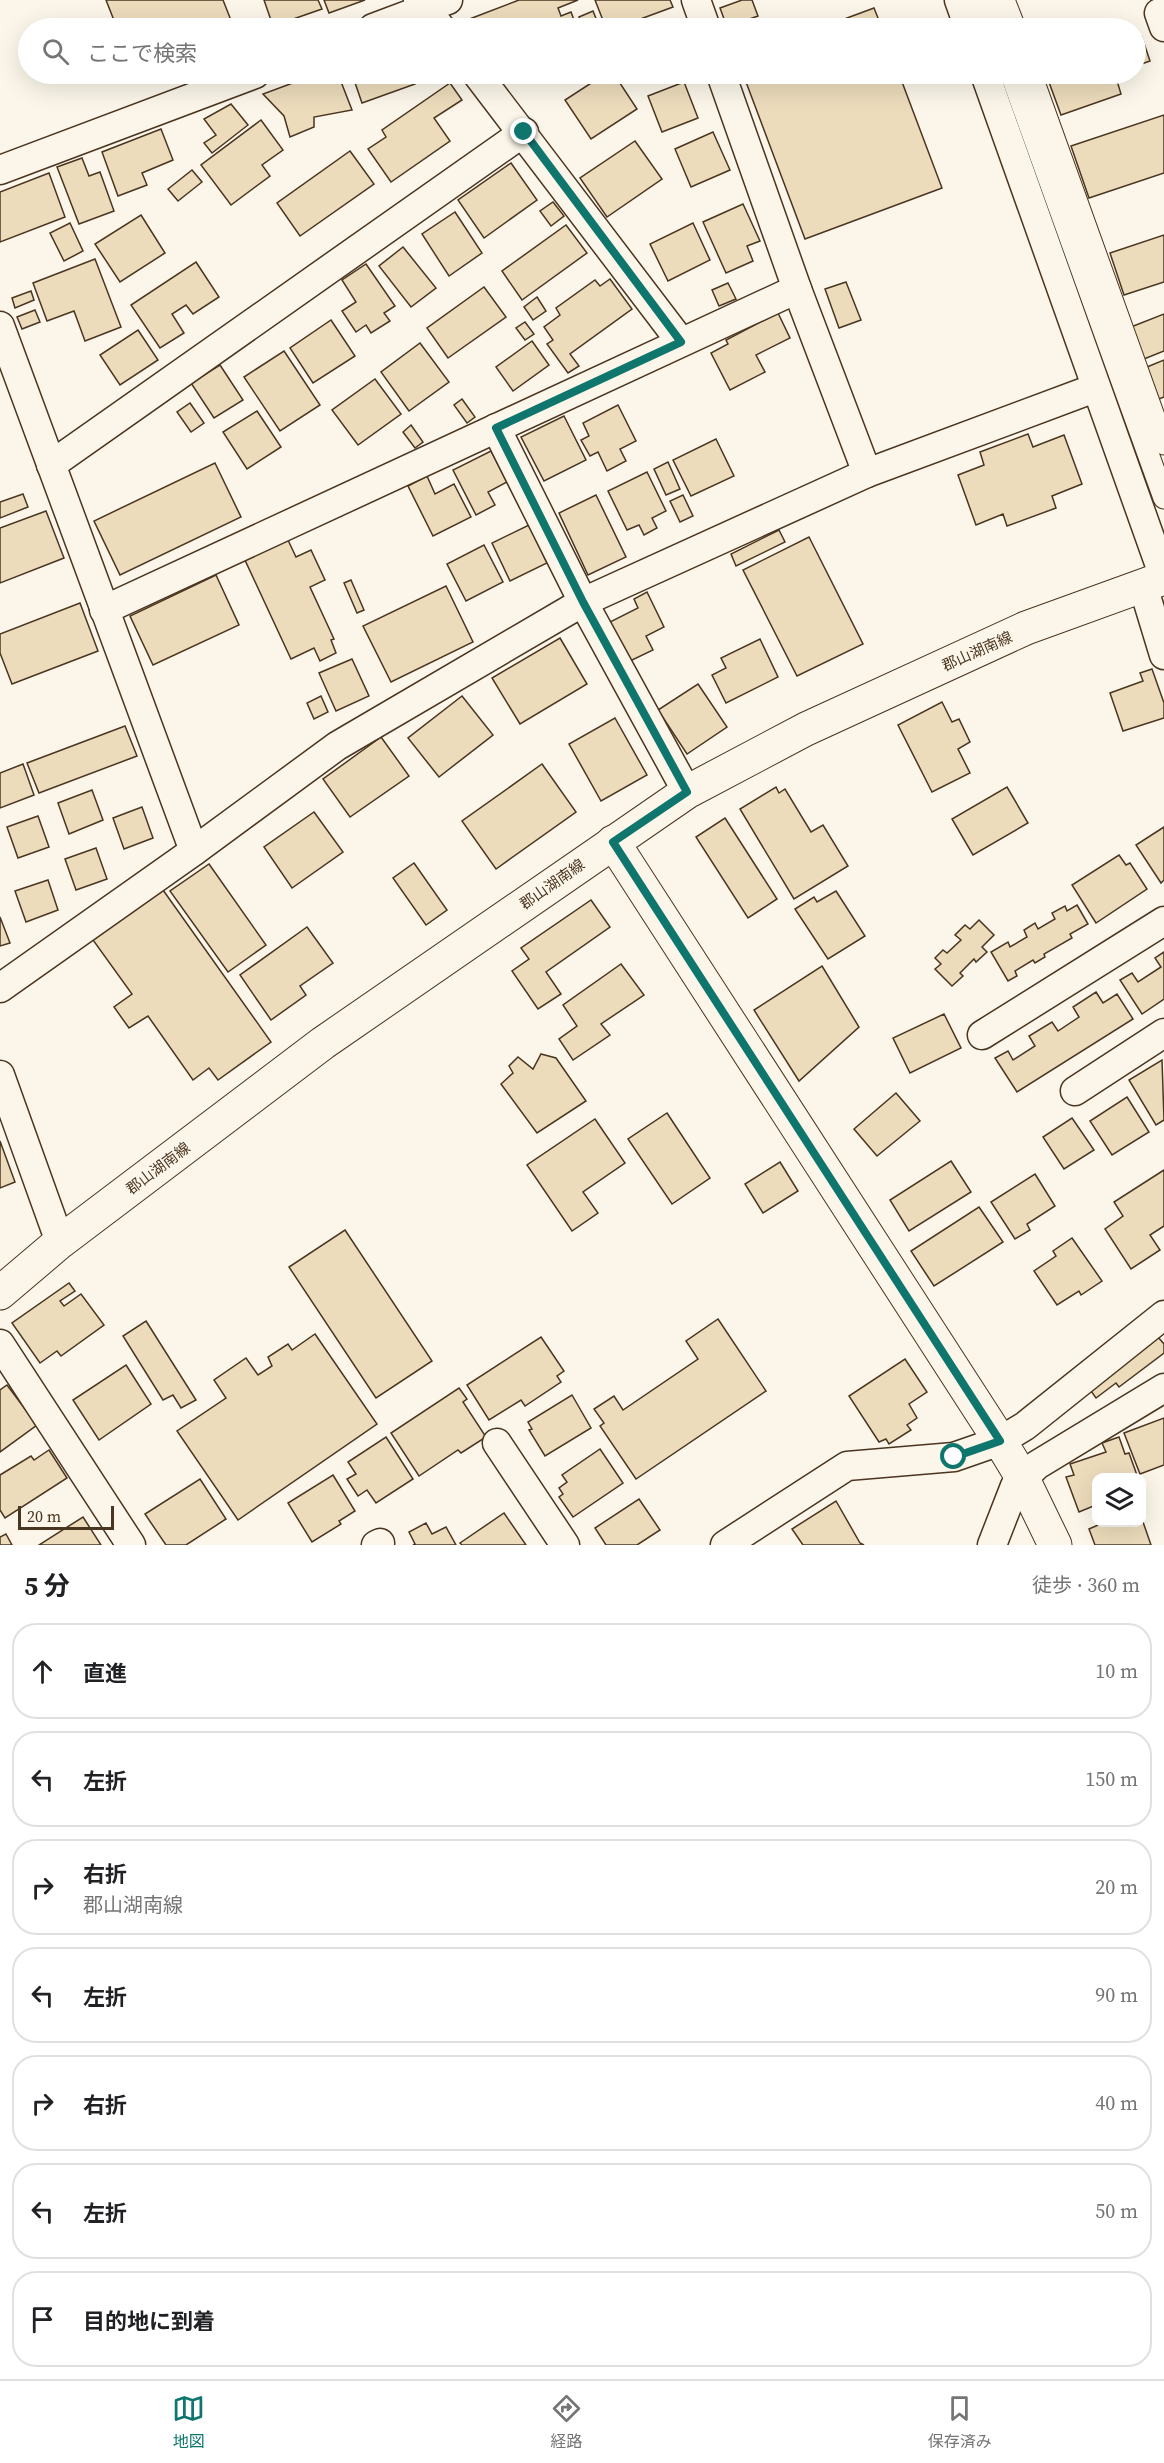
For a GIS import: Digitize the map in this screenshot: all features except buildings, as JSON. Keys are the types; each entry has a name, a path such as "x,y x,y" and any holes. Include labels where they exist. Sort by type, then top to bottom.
{"main road":[{"name":"郡山湖南線","path":"0,1293 60,1242 323,1043 687,792 806,729 1026,628 1157,580"},
{"path":"613,842 1000,1441 1023,1479 1055,1545"}],"street":[{"path":"696,0 702,18"},
{"path":"959,0 965,18"},
{"path":"984,0 990,18"},
{"path":"1004,0 1011,18"},
{"path":"405,18 433,9"},
{"path":"1164,11 1159,13 1164,27"},
{"path":"0,170 228,84"},
{"path":"485,84 524,132 681,342"},
{"path":"725,84 797,289 867,473"},
{"path":"989,84 1095,388 1157,580 1164,655"},
{"path":"1015,84 1164,498"},
{"path":"1035,84 1164,444"},
{"path":"51,465 524,132"},
{"path":"104,610 797,289"},
{"path":"0,326 194,851"},
{"path":"0,988 194,851 337,746 583,602 867,473 1095,388"},
{"path":"496,428 583,602 687,792"},
{"path":"982,1035 1164,921"},
{"path":"1075,1090 1164,1033"},
{"path":"0,1075 60,1242"},
{"path":"725,1545 847,1466 954,1457 1000,1441 1025,1426 1164,1315"},
{"path":"0,1344 131,1545"},
{"path":"992,1545 1016,1486 1037,1465 1164,1388"},
{"path":"497,1443 565,1545"}],"route":[{"path":"524,132 681,342 496,428 583,602 687,792 613,842 1000,1441 954,1457"}]}
